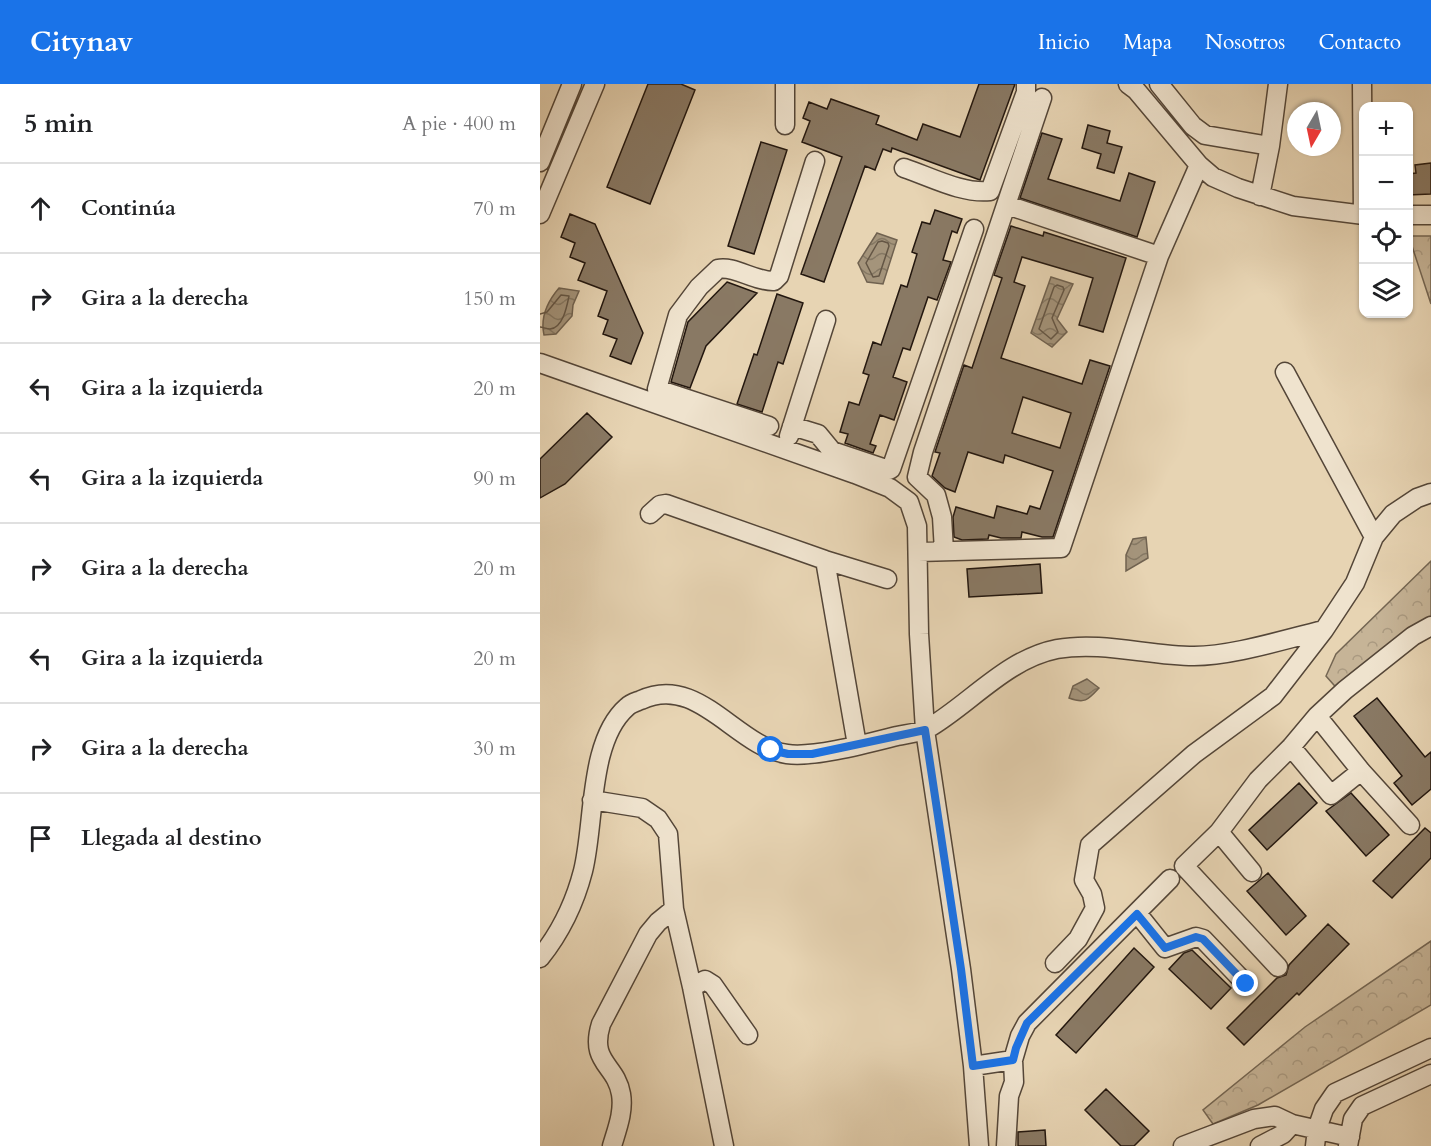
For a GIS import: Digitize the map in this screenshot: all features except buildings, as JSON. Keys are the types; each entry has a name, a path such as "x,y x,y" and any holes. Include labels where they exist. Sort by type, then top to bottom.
{"street":[{"path":"540,162 572,84"},
{"path":"540,214 595,84"},
{"path":"785,84 786,125"},
{"path":"904,168 965,189 990,191 1026,92 1026,84"},
{"path":"1128,84 1136,90 1198,165 1213,177 1293,206 1359,214"},
{"path":"1159,84 1193,126 1205,135 1270,146"},
{"path":"1260,195 1270,146 1278,84"},
{"path":"1362,84 1363,210"},
{"path":"944,551 942,517 936,495 917,477 923,452 1042,99"},
{"path":"815,161 778,276 774,281 766,281 720,267 699,287 678,315 657,389 784,449 890,488 909,502 917,526 919,633 925,730 961,969 980,1146"},
{"path":"918,552 1061,548 1159,256 1198,165"},
{"path":"1007,205 1159,256"},
{"path":"1413,215 1431,215"},
{"path":"792,426 818,434 832,451 891,469 974,229"},
{"path":"784,449 826,320"},
{"path":"540,363 710,415 769,426"},
{"path":"1285,372 1374,537"},
{"path":"1055,963 1078,939 1095,908 1092,894 1084,880 1090,845 1194,754 1273,696 1324,630 1355,583 1374,537 1393,514 1418,498 1431,494"},
{"path":"650,514 660,505 666,504 825,560 887,579"},
{"path":"825,560 857,745"},
{"path":"1278,967 1184,866 1220,832 1258,780 1317,717 1345,690 1413,636 1431,626"},
{"path":"540,958 562,924 583,869 592,800 602,750 615,720 629,705 650,696 668,693 689,699 771,750 788,754 812,754 925,730 1019,664 1056,649 1090,647 1195,656 1234,651 1324,630"},
{"path":"1317,717 1361,771 1410,825"},
{"path":"1291,747 1331,795 1361,771"},
{"path":"592,800 642,808 654,814 668,834 674,909 724,1146"},
{"path":"1220,832 1252,872"},
{"path":"1006,1146 1009,1096 1014,1082 1013,1060 1027,1023 1170,879"},
{"path":"612,1146 620,1119 621,1094 618,1081 600,1055 598,1032 648,934 674,909"},
{"path":"1137,914 1165,948 1196,937 1203,939 1246,984"},
{"path":"692,987 705,980 713,985 748,1035"},
{"path":"1316,1137 1324,1109 1335,1093 1431,1048"},
{"path":"973,1066 1013,1060"},
{"path":"1183,1146 1254,1119 1275,1116 1316,1137 1349,1141 1353,1119 1362,1107 1431,1074"},
{"path":"1260,1146 1283,1134 1292,1124"}],"green space":[{"path":"1413,236 1431,236 1431,304 1413,249"},
{"path":"1431,561 1431,629 1341,693 1326,676 1336,654"},
{"path":"1431,941 1431,1005 1258,1105 1213,1124 1203,1110 1305,1027"}],"water":[{"path":"877,233 897,240 883,284 867,282 858,263"},
{"path":"1051,277 1073,284 1057,319 1067,332 1052,347 1031,333"},
{"path":"559,288 579,291 573,305 572,316 556,334 544,335 543,322 546,310"},
{"path":"1146,537 1148,558 1126,571 1126,555 1133,539"},
{"path":"1087,679 1099,688 1083,701 1069,698 1073,686"}],"route":[{"path":"771,750 788,754 812,754 925,730 961,969 973,1066 1013,1060 1020,1036 1027,1023 1137,914 1165,948 1196,937 1203,939 1246,984"}]}
